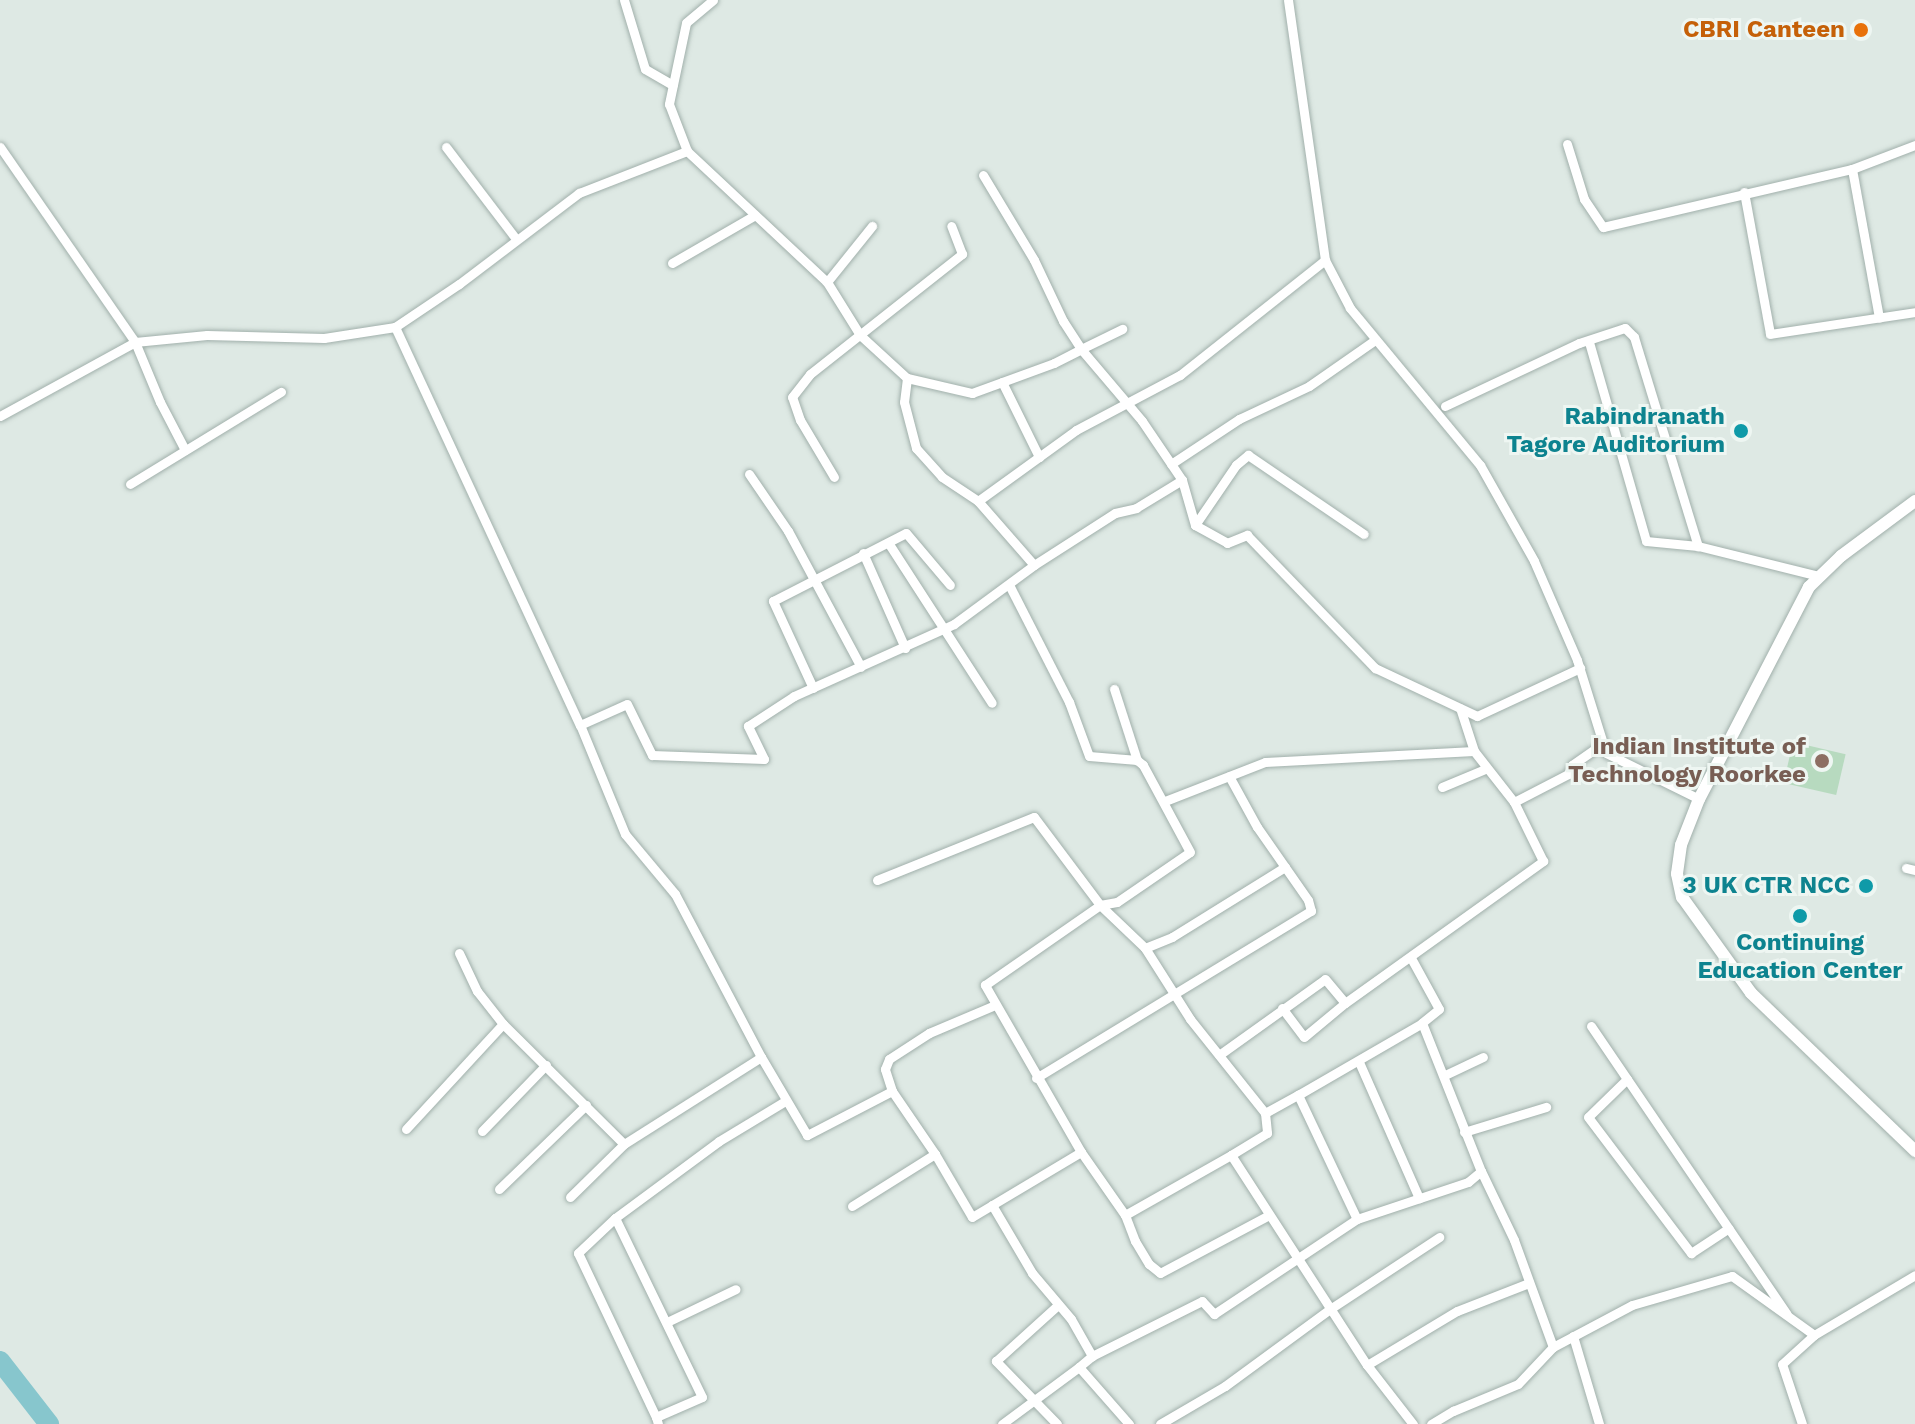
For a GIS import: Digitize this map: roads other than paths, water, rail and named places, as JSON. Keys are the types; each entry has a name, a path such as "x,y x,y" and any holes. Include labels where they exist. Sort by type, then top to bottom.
{"street":[{"path":"624,0 645,69 673,85"},
{"path":"713,0 686,23 669,104 687,151 827,282 860,335 907,378 972,393 1122,329"},
{"path":"1288,0 1325,260 1350,308 1480,465 1534,561 1580,668 1606,753 1699,799"},
{"path":"1567,144 1584,199 1603,227 1852,169 1915,145"},
{"path":"0,147 135,342 160,402 185,450"},
{"path":"446,147 516,239"},
{"path":"0,416 135,342 207,335 324,338 395,327 459,284 579,193 687,151"},
{"path":"1852,169 1879,318"},
{"path":"983,175 1034,260 1063,321 1081,349 1127,403 1182,480 1195,525 1227,543 1247,535 1375,668 1477,716 1580,668"},
{"path":"1744,192 1770,334 1915,312"},
{"path":"672,263 755,215"},
{"path":"827,282 872,226"},
{"path":"834,477 800,420 792,397 810,374 962,254 951,226"},
{"path":"978,501 1076,430 1180,375 1325,260"},
{"path":"395,327 580,725 625,834 675,894 785,1101 807,1135 892,1091"},
{"path":"1445,406 1579,343 1625,328 1634,337 1698,546"},
{"path":"1171,464 1239,419 1309,386 1375,340"},
{"path":"1589,342 1646,541 1698,546 1819,576"},
{"path":"907,378 904,402 916,448 942,477 978,501 1034,565"},
{"path":"1002,382 1039,457"},
{"path":"130,484 281,392"},
{"path":"1195,525 1236,465 1248,455 1364,534"},
{"path":"749,474 788,531 861,667"},
{"path":"580,725 627,704 652,755 764,759 748,726 813,688 943,629 1115,513 1136,508 1182,480"},
{"path":"1915,501 1819,576 1804,597 1699,799 1681,845 1677,874 1682,897 1751,993 1915,1151"},
{"path":"813,688 773,601 906,533 950,585"},
{"path":"889,544 992,703"},
{"path":"863,553 905,648"},
{"path":"1009,585 1069,702 1089,756 1137,760"},
{"path":"1114,689 1137,760 1165,801 1190,852 1117,902 1100,905 985,985 1081,1152 1125,1215 1135,1241 1149,1264 1160,1273 1269,1215"},
{"path":"1282,1008 1304,1037 1489,896 1543,861 1514,802 1485,769 1474,751 1460,708"},
{"path":"1514,802 1568,774 1572,765 1603,743"},
{"path":"1165,801 1265,762 1474,751"},
{"path":"1442,787 1485,769"},
{"path":"1036,1078 1311,911 1308,900 1257,827 1229,776"},
{"path":"877,880 918,867 1034,817 1100,905 1145,948 1173,994 1265,1113 1267,1133 1125,1215"},
{"path":"1145,948 1172,937 1285,867"},
{"path":"459,953 477,991 503,1024 624,1144"},
{"path":"1265,1113 1359,1062 1439,1009 1411,958"},
{"path":"1219,1055 1325,979 1345,1003"},
{"path":"995,1005 929,1033 889,1059 885,1069 892,1091 935,1154 972,1217 1081,1152"},
{"path":"1422,1023 1445,1075 1464,1132 1514,1240 1553,1347"},
{"path":"406,1129 503,1024"},
{"path":"1591,1026 1791,1320"},
{"path":"570,1197 624,1144 761,1057"},
{"path":"1445,1075 1483,1057"},
{"path":"1359,1062 1419,1198"},
{"path":"482,1131 546,1065"},
{"path":"1627,1079 1588,1117 1691,1253 1729,1228"},
{"path":"1298,1095 1357,1219"},
{"path":"615,1218 702,1397 657,1421 578,1253 615,1218 719,1141 785,1101"},
{"path":"499,1189 586,1105"},
{"path":"1464,1132 1546,1107"},
{"path":"852,1206 935,1154"},
{"path":"1231,1155 1367,1365 1413,1424"},
{"path":"1002,1424 1092,1356 1202,1301 1214,1314 1357,1219 1468,1182 1481,1171"},
{"path":"992,1205 1032,1273 1092,1356"},
{"path":"1160,1424 1225,1386 1330,1309 1439,1237"},
{"path":"1802,1424 1782,1364 1814,1335 1915,1275"},
{"path":"1431,1424 1518,1384 1553,1347 1632,1305 1732,1276 1814,1335"},
{"path":"1367,1365 1457,1311 1529,1283"},
{"path":"667,1322 736,1289"},
{"path":"1057,1424 996,1361 1058,1305"},
{"path":"1573,1336 1599,1424"},
{"path":"1079,1367 1129,1424"}],"waterway":[{"path":"0,1361 49,1424"}],"place":[{"name":"CBRI Canteen","path":"1861,30"},
{"name":"Rabindranath Tagore Auditorium","path":"1741,431"},
{"name":"Indian Institute of Technology Roorkee","path":"1822,761"},
{"name":"3 UK CTR NCC","path":"1866,886"},
{"name":"Continuing Education Center","path":"1800,916"}]}
